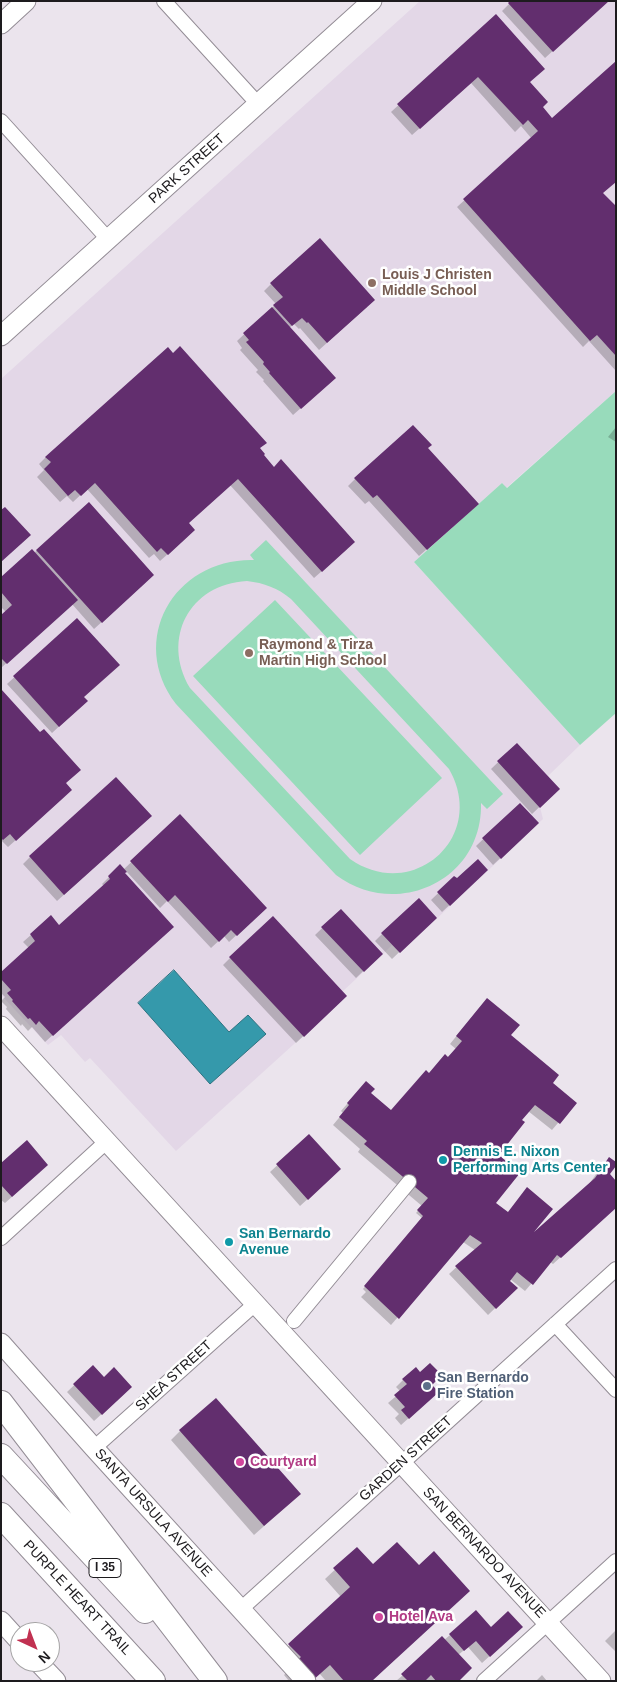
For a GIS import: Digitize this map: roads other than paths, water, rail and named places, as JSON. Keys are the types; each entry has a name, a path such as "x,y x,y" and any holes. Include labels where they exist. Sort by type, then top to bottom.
{"highway":[{"path":"1,1403 215,1681"},
{"name":"I 35","path":"1,1456 208,1681"},
{"name":"PURPLE HEART TRAIL","path":"1,1515 154,1681"},
{"path":"1,1520 33,1550"}],"main road":[{"path":"1,24 26,1"},
{"name":"PARK STREET","path":"1,336 372,1"},
{"name":"SAN BERNARDO AVENUE","path":"1,1026 601,1681"},
{"name":"SANTA URSULA AVENUE","path":"1,1343 306,1681"},
{"path":"1,1621 10,1631"}],"street":[{"path":"164,1 258,104"},
{"path":"1,121 108,239"},
{"path":"1,1238 106,1142"},
{"path":"294,1322 409,1182"},
{"name":"GARDEN STREET","path":"241,1609 616,1268"},
{"name":"SHEA STREET","path":"94,1448 255,1304"},
{"path":"555,1324 616,1390"},
{"path":"484,1681 616,1561"}],"water":[{"path":"174,970 229,1032 248,1015 266,1034 210,1084 138,1003"}],"place":[{"name":"Louis J Christen Middle School","path":"372,283"},
{"name":"Raymond & Tirza Martin High School","path":"249,653"},
{"name":"Dennis E. Nixon Performing Arts Center","path":"443,1160"},
{"name":"San Bernardo Avenue","path":"229,1242"},
{"name":"San Bernardo Fire Station","path":"427,1386"},
{"name":"Courtyard","path":"240,1462"},
{"name":"Hotel Ava","path":"379,1617"}]}
